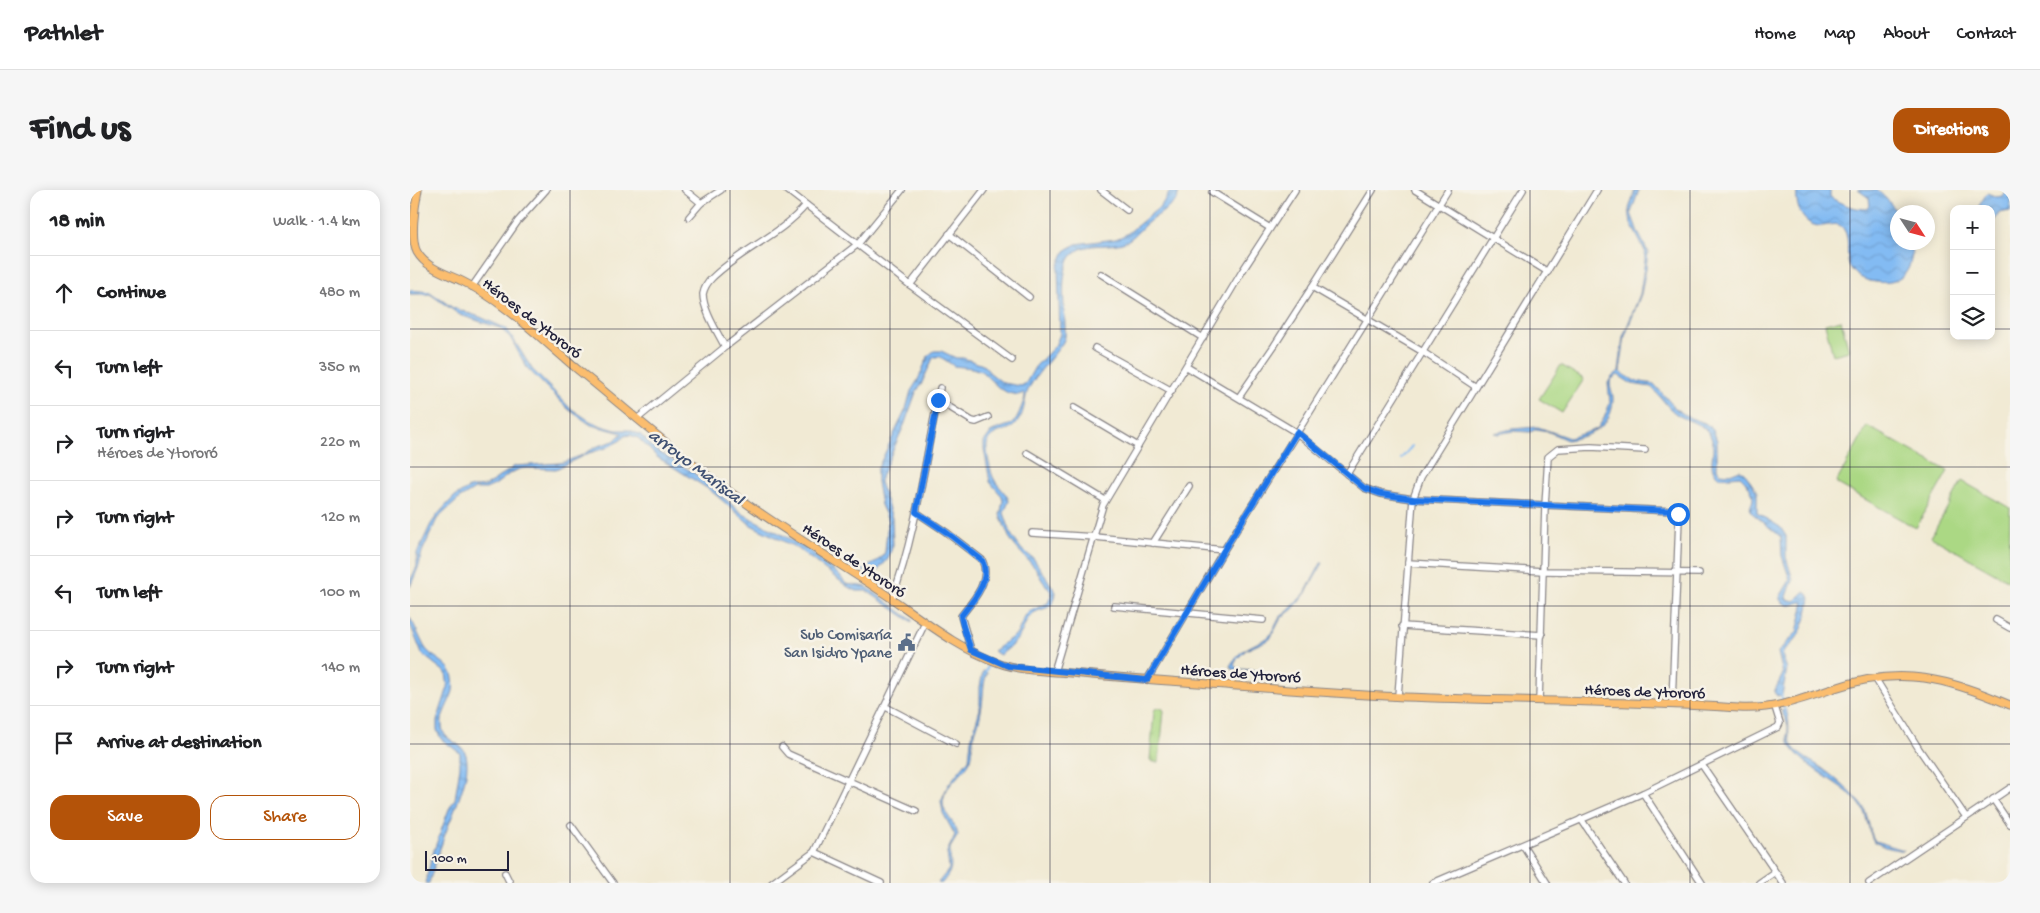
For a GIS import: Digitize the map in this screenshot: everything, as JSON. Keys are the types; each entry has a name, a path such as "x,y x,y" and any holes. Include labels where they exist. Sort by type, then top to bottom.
{"main road":[{"name":"Héroes de Ytororó","path":"415,192 414,244 420,257 437,270 472,286 508,311 705,473 764,515 892,599 925,623 971,650 1008,666 1147,680 1398,696 1672,703 1746,708 1778,706 1852,683 1899,675 1926,677 1947,682 2010,705"}],"street":[{"path":"472,286 518,221 546,190"},
{"path":"685,190 701,203"},
{"path":"689,217 701,203 721,190"},
{"path":"787,190 910,285 1012,360"},
{"path":"638,419 725,347 858,244 902,190"},
{"path":"910,285 984,190"},
{"path":"1101,190 1127,210"},
{"path":"1054,672 1106,500 1270,228 1295,190"},
{"path":"1239,397 1274,346 1373,190"},
{"path":"1415,190 1548,272"},
{"path":"1147,680 1224,550 1448,190"},
{"path":"1347,474 1523,190"},
{"path":"1398,696 1413,499 1421,477 1597,190"},
{"path":"1212,192 1270,228"},
{"path":"725,347 705,303 703,293 707,284 719,272 792,220 806,205"},
{"path":"949,234 1029,297"},
{"path":"1100,274 1203,338"},
{"path":"1312,287 1423,352 1476,387"},
{"path":"1095,348 1172,391"},
{"path":"1187,367 1297,432 1364,488 1373,492 1413,499 1673,511 1678,514 1672,703"},
{"path":"892,599 903,565 916,512 940,388"},
{"path":"938,400 972,421 976,422 988,417"},
{"path":"1074,408 1138,446"},
{"path":"1539,701 1548,457 1558,448 1591,447 1645,450"},
{"path":"1027,453 1106,500"},
{"path":"1154,543 1189,486"},
{"path":"916,512 975,554 985,565 984,580 981,588 961,616 971,650"},
{"path":"1032,533 1095,537 1224,550"},
{"path":"1408,563 1543,571 1699,573"},
{"path":"1114,606 1263,620"},
{"path":"1996,620 2010,628"},
{"path":"772,883 814,852 886,707 925,623"},
{"path":"1402,626 1542,635"},
{"path":"1875,678 1919,749 1966,817"},
{"path":"1433,883 1643,793 1778,727 1780,723 1778,706"},
{"path":"886,707 956,744"},
{"path":"782,747 788,754 916,812"},
{"path":"1702,765 1783,883"},
{"path":"1869,883 2010,788"},
{"path":"1643,793 1702,883"},
{"path":"1993,799 2010,824"},
{"path":"1581,819 1624,883"},
{"path":"571,825 613,883"},
{"path":"1523,845 1547,883"},
{"path":"814,852 881,883"},
{"path":"1759,883 1775,872"},
{"path":"505,873 510,883"}],"green space":[{"path":"1841,320 1849,351 1833,355 1825,324"},
{"path":"1561,365 1584,379 1562,413 1539,399"},
{"path":"1867,426 1948,471 1916,528 1836,483"},
{"path":"1962,481 2010,508 2009,581 1931,537"},
{"path":"1156,708 1162,708 1164,711 1159,762 1152,762 1150,760 1154,711"}],"water":[{"path":"1171,190 1179,190 1177,200 1129,240 1122,243 1086,247 1079,250 1069,260 1064,277 1065,337 1063,342 1029,388 1022,414 1016,424 992,436 987,445 993,477 1009,501 1004,513 1012,536 1022,550 1033,558 1056,592 1052,603 1029,617 1018,638 1000,655 993,651 1017,634 1025,616 1030,611 1048,603 1052,593 1036,569 1009,537 1000,515 1003,502 1002,496 990,482 984,449 984,442 992,431 1012,424 1017,418 1025,398 1024,393 1018,395 1008,393 998,387 981,371 954,366 939,356 933,358 916,392 905,423 881,477 880,482 892,518 893,545 888,559 873,576 861,569 873,564 885,552 888,520 881,505 877,470 906,409 911,391 928,356 934,351 941,351 956,358 963,358 983,365 1003,383 1021,386 1026,383 1035,367 1055,346 1060,334 1058,267 1065,251 1076,244 1116,239 1127,234 1161,206"},
{"path":"1635,190 1639,190 1631,213 1648,252 1641,294 1625,336 1620,372 1635,381 1654,384 1676,409 1688,417 1705,423 1713,430 1717,441 1717,468 1720,473 1730,474 1740,470 1744,472 1757,492 1757,513 1780,527 1786,536 1786,557 1793,580 1786,599 1795,601 1804,592 1810,598 1807,615 1801,631 1782,655 1787,669 1782,695 1777,696 1774,692 1783,674 1778,652 1797,632 1804,602 1787,605 1780,600 1790,580 1782,556 1781,537 1751,512 1750,507 1753,496 1749,486 1740,476 1720,477 1715,473 1712,465 1713,445 1707,431 1675,413 1651,387 1632,384 1618,375 1610,383 1613,398 1609,416 1599,428 1585,436 1567,440 1547,431 1537,429 1530,432 1494,433 1512,429 1538,427 1569,438 1597,429 1604,418 1610,403 1608,383 1619,371 1623,337 1640,294 1645,259 1645,251 1631,224 1629,209"},
{"path":"1797,190 1830,190 1830,197 1838,202 1852,207 1867,209 1870,206 1869,198 1858,190 1877,190 1892,205 1890,205 1890,250 1912,250 1909,267 1905,273 1894,281 1886,282 1869,281 1858,276 1850,267 1848,261 1847,239 1843,228 1836,224 1821,226 1809,223 1801,214"},
{"path":"2006,190 2010,190 2010,211 1999,213 1995,220 1995,205 1980,205 1987,193 1997,197 2002,196"},
{"path":"410,290 430,292 453,308 507,329 532,369 570,408 590,421 602,426 616,430 630,430 641,435 655,450 694,473 743,514 807,548 839,575 846,584 867,587 912,620 912,622 867,591 857,591 848,587 797,548 751,525 710,490 657,457 638,438 630,435 624,436 621,440 606,448 589,453 556,469 519,469 495,485 486,489 475,489 460,498 437,519 422,552 419,566 410,587 410,581 417,566 417,553 431,524 454,497 469,488 486,486 515,466 561,463 580,456 598,446 614,441 622,433 591,425 568,409 527,368 510,337 500,328 460,315 430,294 410,294"},
{"path":"1321,563 1323,563 1306,593 1293,609 1281,618 1270,639 1246,650 1237,659 1234,665 1238,669 1256,670 1256,682 1254,682 1252,671 1232,669 1230,666 1238,655 1252,645 1269,637 1280,617 1305,593"},
{"path":"410,618 424,646 444,663 452,674 454,681 453,691 444,713 442,727 446,736 464,750 467,764 463,787 429,883 425,883 434,850 449,809 455,799 460,767 460,753 441,739 437,730 437,721 448,687 446,673 422,654 410,624"},
{"path":"983,671 987,673 984,682 982,706 973,740 971,759 947,789 943,801 943,806 958,835 950,848 951,866 949,873 942,883 938,883 949,869 947,852 955,835 943,813 941,801 948,785 969,759 971,740 980,709 980,687"},
{"path":"1786,710 1788,718 1790,741 1795,749 1802,756 1830,774 1860,802 1865,811 1875,841 1903,851 1885,847 1874,842 1870,832 1864,811 1858,802 1842,788 1815,770 1792,748 1788,740 1788,724 1781,711"}],"waterway":[{"path":"1401,459 1412,446"},
{"path":"984,674 988,666"},
{"path":"1781,693 1785,713"}],"place":[{"name":"Sub Comisaría San Isidro Ypane","path":"906,642"}],"route":[{"path":"938,400 916,512 946,532 982,560 985,565 984,580 981,588 961,616 961,620 968,636 971,650 1008,666 1147,680 1297,432 1364,488 1381,494 1413,499 1673,511 1678,514"}],"water label":[{"name":"arroyo Mariscal","path":"697,466"}]}
